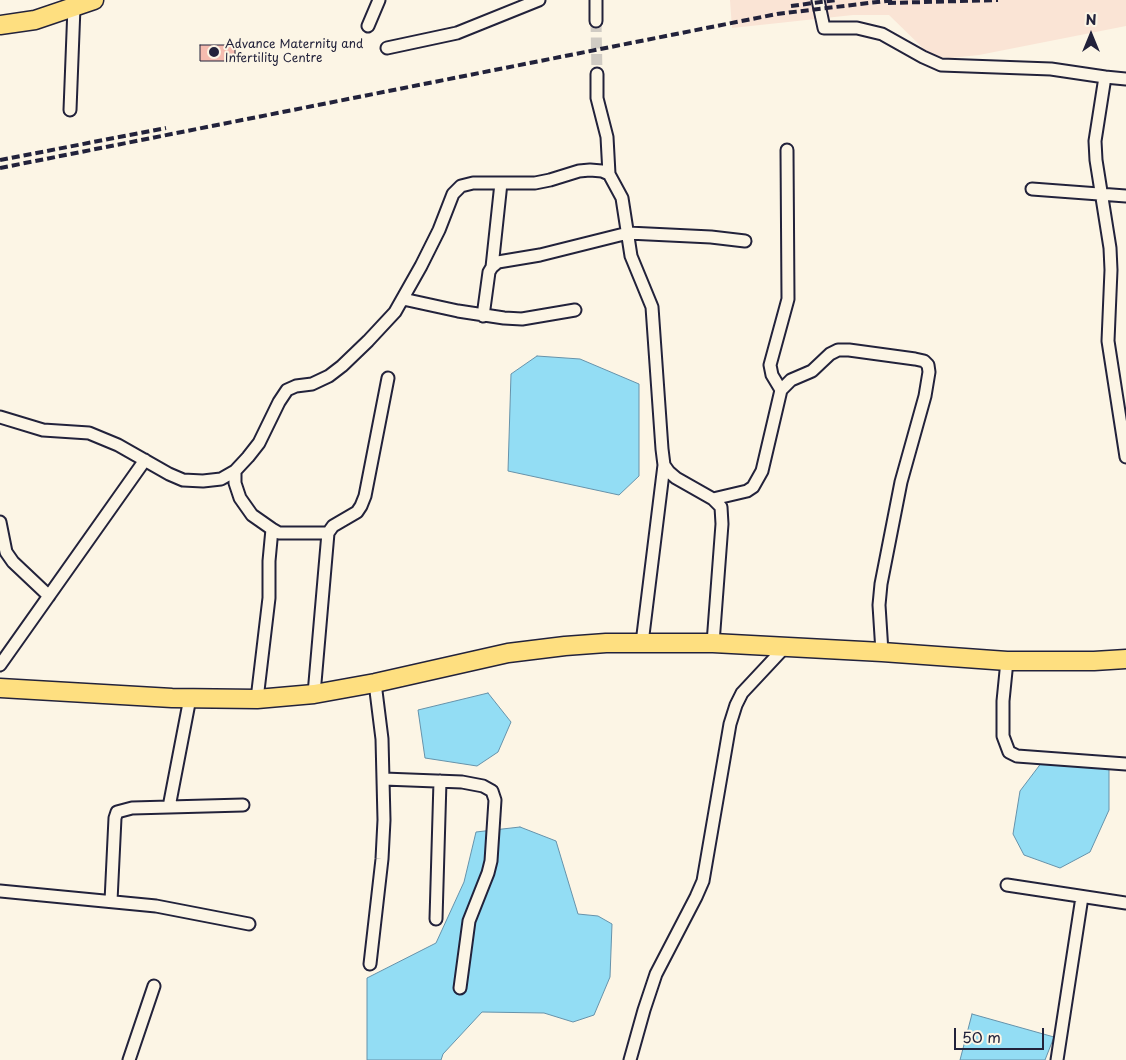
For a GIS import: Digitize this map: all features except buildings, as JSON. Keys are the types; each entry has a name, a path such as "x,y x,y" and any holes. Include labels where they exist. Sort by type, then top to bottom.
{"main road":[{"path":"0,25 35,20 94,0"},
{"path":"0,688 190,698 257,699 314,694 375,683 508,653 606,643 713,643 1007,661 1126,659"}],"street":[{"path":"368,26 379,0"},
{"path":"387,48 457,34 538,0"},
{"path":"596,0 596,21"},
{"path":"818,0 824,28 857,28 882,34 941,65 1051,69 1126,79"},
{"path":"70,110 74,7"},
{"path":"597,74 597,98 607,137 609,174 622,198 633,265 646,290 652,308 664,465 642,643"},
{"path":"1105,77 1095,141 1096,160 1110,248 1108,341 1126,457"},
{"path":"781,390 772,375 770,365 788,292 787,150"},
{"path":"0,417 43,430 89,433 118,445 169,474 184,480 203,481 221,478 235,470 259,443 287,390 296,386 312,384 329,376 342,366 388,320 421,266 439,230 453,194 461,186 473,183 535,182 590,170 609,174"},
{"path":"483,316 489,272 492,266 501,183"},
{"path":"1032,189 1126,196"},
{"path":"492,266 498,262 628,234 711,237 745,241"},
{"path":"402,299 483,316 522,319 575,310"},
{"path":"713,499 747,491 753,487 757,482 768,447 781,390 791,380 812,371 830,354 838,350 849,350 924,361 928,365 929,372 925,396 917,431 903,474 881,584 879,605 882,652"},
{"path":"314,694 328,533 333,526 357,512 365,496 388,378"},
{"path":"0,665 145,460"},
{"path":"664,465 676,478 713,499 721,507 722,524 713,643"},
{"path":"235,470 235,483 240,498 252,515 272,529 279,533 328,533"},
{"path":"0,522 6,552 13,562 49,596"},
{"path":"257,699 269,598 269,561 272,529"},
{"path":"630,1060 656,974 703,881 730,724 736,705 742,693 785,647"},
{"path":"1007,661 1003,700 1003,736 1009,752 1016,756 1126,764"},
{"path":"370,964 384,820 382,739 375,683"},
{"path":"169,807 190,698"},
{"path":"384,779 462,782 483,786 492,791 495,800 491,861 469,921 460,988"},
{"path":"436,919 440,781"},
{"path":"111,901 115,818 117,812 132,808 242,805"},
{"path":"1007,885 1126,904"},
{"path":"0,891 156,906 249,924"},
{"path":"1057,1060 1082,897"},
{"path":"129,1060 154,986"}],"shaded area":[{"path":"730,0 1126,0 1126,26 979,55 951,58 931,56 889,15 853,15 732,28"}],"water":[{"path":"537,356 580,359 639,384 639,476 619,495 508,471 511,374"},
{"path":"488,693 511,722 498,752 477,766 425,758 418,710"},
{"path":"1042,762 1109,768 1109,810 1090,852 1060,868 1024,855 1013,834 1020,791"},
{"path":"520,827 556,841 578,914 598,916 612,924 610,977 594,1015 573,1022 544,1013 482,1012 443,1054 441,1060 367,1060 367,978 436,943 464,882 476,832"},
{"path":"972,1014 1054,1037 1045,1060 960,1060"}],"tunnel":[{"path":"596,21 597,74"}],"railway":[{"path":"791,6 836,0"},
{"path":"0,168 777,14 894,0"},
{"path":"888,3 998,0"},
{"path":"0,160 166,128"}],"place":[{"name":"Advance Maternity and Infertility Centre","path":"214,52"}]}
